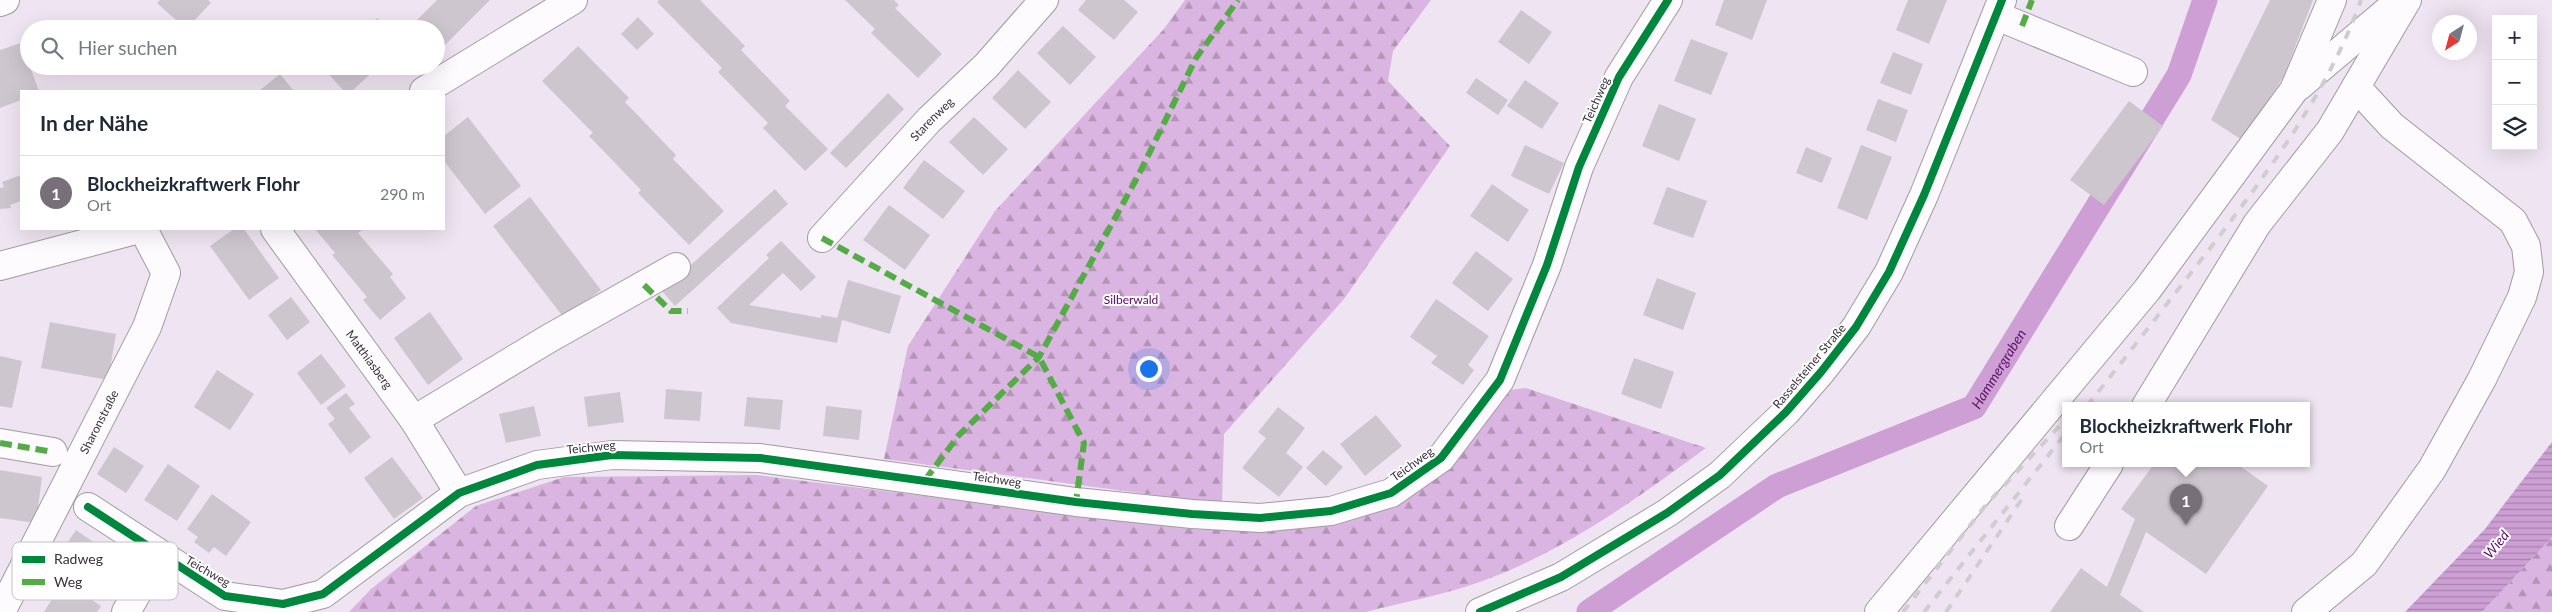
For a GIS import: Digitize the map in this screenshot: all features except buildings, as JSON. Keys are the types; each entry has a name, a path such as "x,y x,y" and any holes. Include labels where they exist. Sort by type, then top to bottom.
{"street":[{"path":"0,2 5,0"},
{"path":"426,90 573,0"},
{"name":"Starenweg","path":"822,238 928,120 986,66 1044,0"},
{"name":"Teichweg","path":"178,567 225,596 283,604 323,594 459,494 537,465 612,455 760,458 1076,502 1192,514 1260,518 1331,512 1391,493 1441,458 1500,380 1547,265 1583,158 1619,77 1668,0"},
{"path":"1879,612 2147,290 2294,90 2332,0"},
{"path":"2294,90 2401,0"},
{"path":"2148,402 2257,224 2330,131 2407,0"},
{"path":"2000,8 2133,72"},
{"name":"Rasselsteiner Straße","path":"1480,612 1561,577 1667,513 1720,475 1786,412 1821,372 1856,327 1889,272 1924,195 2000,8"},
{"path":"2306,612 2364,564 2432,470 2482,379 2522,298 2529,272 2526,246 2513,221 2392,126 2356,87"},
{"path":"0,266 137,230"},
{"name":"Sharonstraße","path":"37,542 147,327 166,273 142,230"},
{"name":"Matthiasberg","path":"276,230 414,420 459,494"},
{"path":"414,420 548,339 676,266"},
{"path":"0,443 53,452"},
{"path":"2069,526 2107,467"},
{"name":"Teichweg","path":"88,507 140,542"},
{"name":"Sharonstraße","path":"1,612 12,591"},
{"path":"126,612 133,600"}],"green space":[{"name":"Silberwald","path":"1185,0 1431,0 1393,51 1388,81 1450,146 1344,299 1224,434 1222,504 884,459 908,346 995,211 1163,30"},
{"path":"1526,388 1706,448 1598,523 1511,570 1466,587 1366,612 349,612 371,589 476,506 564,477 756,475 1191,529 1257,531 1333,521 1509,390"},
{"path":"2552,537 2552,612 2482,612"}],"water":[{"name":"Wied","path":"2552,442 2552,537 2482,612 2405,612 2485,529"}],"waterway":[{"name":"Hammergraben","path":"1589,612 1777,486 1974,407 2179,75 2205,0"}],"railway":[{"path":"2090,402 2215,242 2278,156 2333,65 2361,0"},
{"path":"1903,612 1985,506 2062,423"},
{"path":"1924,612 2062,438"},
{"path":"1946,612 2024,496"}],"marked path":[{"path":"925,480 959,435 1039,357 1138,176 1196,58 1238,0"},
{"path":"2022,26 2032,0"},
{"path":"822,238 1039,357 1084,443 1076,502"},
{"path":"644,285 671,311 688,311"},
{"path":"0,443 53,452"}],"cycle path":[{"path":"178,565 225,596 283,604 323,594 459,493 537,465 612,455 760,458 1076,502 1192,514 1260,518 1331,511 1391,493 1441,458 1500,380 1547,265 1579,167 1619,77 1668,0"},
{"path":"1480,612 1561,577 1667,513 1720,475 1786,412 1821,372 1856,327 1889,272 1924,195 2002,0"},
{"path":"88,507 142,542"}],"place":[{"name":"Blockheizkraftwerk Flohr","path":"2186,525"}]}
